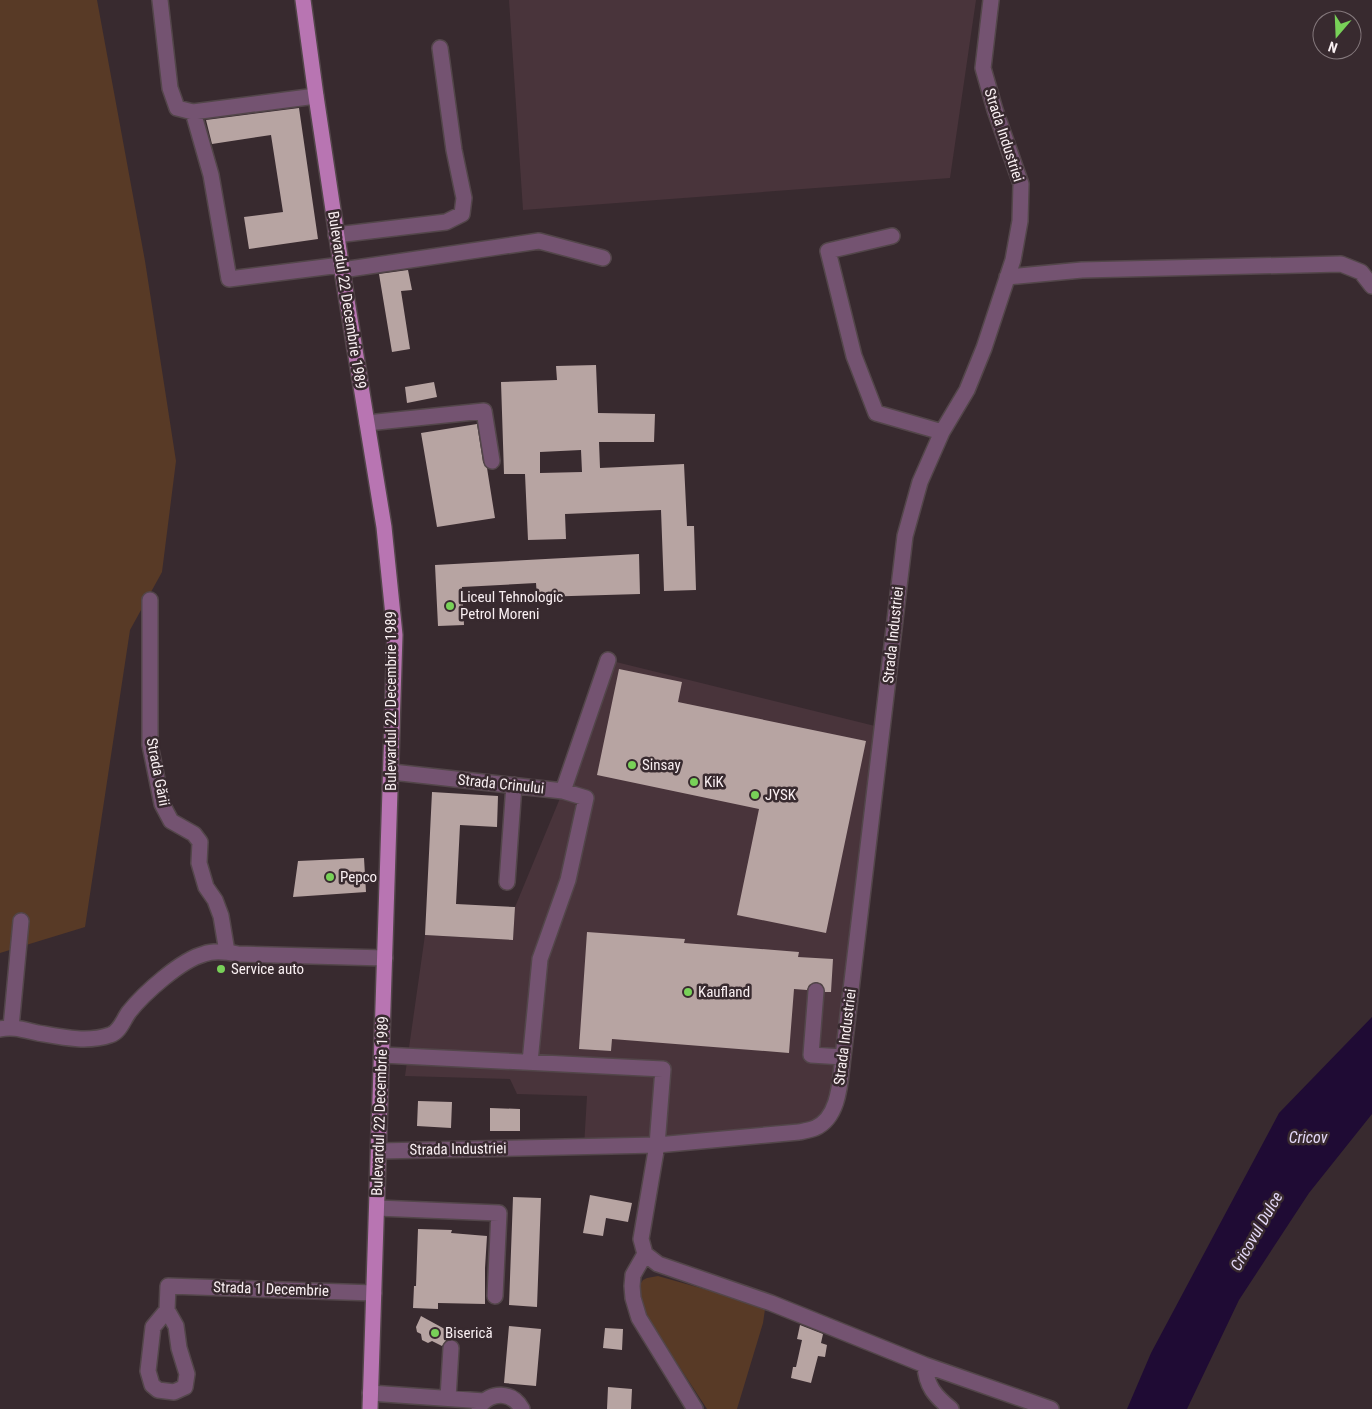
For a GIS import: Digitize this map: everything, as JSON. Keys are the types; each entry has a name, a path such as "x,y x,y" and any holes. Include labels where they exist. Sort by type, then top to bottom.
{"main road":[{"name":"Bulevardul 22 Decembrie 1989","path":"303,0 341,267 384,527 395,635 370,1409"}],"street":[{"path":"160,0 170,88 177,108 193,112 316,96"},
{"name":"Strada Industriei","path":"379,1151 658,1145 799,1132 816,1128 827,1119 833,1108 839,1090 905,536 920,482 942,432 967,390 984,348 1013,260 1020,221 1021,184 995,110 983,68 991,0"},
{"path":"336,234 446,222 462,214 464,198 454,150 440,48"},
{"path":"193,112 211,175 229,279 341,267 539,241 603,258"},
{"path":"892,236 828,251 854,356 876,413 942,432"},
{"path":"1007,277 1082,270 1341,264 1361,272 1372,286"},
{"path":"367,424 484,412 492,461"},
{"name":"Strada Gării","path":"150,600 150,745 162,804 171,821 186,828 200,842 199,863 206,887 221,916 227,952"},
{"name":"Strada Crinului","path":"392,772 563,791 608,660"},
{"path":"507,882 514,785"},
{"path":"530,1062 540,959 568,880 586,798 563,791"},
{"path":"21,922 5,1028 63,1038 90,1039 114,1034 137,1002 180,966 204,953 227,952 238,954 385,958"},
{"path":"816,991 810,1054 843,1057"},
{"path":"382,1055 663,1069 658,1145 642,1239 645,1254 633,1276 633,1298 639,1318 695,1409"},
{"path":"377,1208 499,1213 496,1296"},
{"path":"645,1254 658,1264 677,1272 771,1303 925,1365 1051,1409"},
{"name":"Strada 1 Decembrie","path":"167,1310 168,1286 374,1293"},
{"path":"167,1310 176,1326 179,1348 187,1374 187,1381 184,1387 174,1392 158,1390 152,1386 148,1371 153,1327 167,1310"},
{"path":"448,1398 452,1348"},
{"path":"925,1365 926,1378 930,1389 951,1409"},
{"path":"370,1393 409,1402 448,1398 481,1405 492,1396 500,1395 509,1396 516,1400 522,1409"}],"shaded area":[{"path":"0,0 97,0 145,261 176,461 162,572 130,630 85,927 0,953"},
{"path":"509,0 976,0 950,178 523,210"},
{"path":"608,660 883,728 839,1090 816,1128 584,1147 587,1096 517,1094 510,1079 405,1076 425,935 513,940 515,907 563,791"},
{"path":"658,1276 757,1304 765,1309 763,1323 737,1409 707,1409 644,1313 639,1292 641,1283 647,1278"}],"water":[{"name":"Cricov","path":"1372,1017 1372,1114 1309,1193 1239,1300 1187,1409 1127,1409 1151,1353 1279,1113"}],"building":[{"path":"299,108 318,239 249,249 244,217 283,212 271,135 212,144 206,120"},
{"path":"408,270 412,290 401,291 410,349 392,352 379,274"},
{"path":"596,365 598,413 655,414 654,442 599,442 600,468 684,464 687,526 694,526 696,590 664,591 661,510 565,514 566,539 528,540 525,474 504,474 501,382 557,380 556,366","holes":["581,450 582,472 540,473 540,452"]},
{"path":"434,382 437,397 407,403 405,387"},
{"path":"477,424 483,462 487,468 495,518 437,527 421,433"},
{"path":"639,554 640,594 537,597 536,583 462,587 464,625 438,626 435,565"},
{"path":"619,669 682,682 678,702 866,741 826,933 737,915 759,809 597,775"},
{"path":"432,792 498,796 497,827 460,825 456,904 515,907 513,940 425,935"},
{"name":"Pepco","path":"364,858 366,892 293,897 298,861"},
{"name":"Kaufland","path":"587,932 685,939 684,943 799,952 798,957 833,959 831,992 825,992 822,984 816,982 809,985 807,990 794,989 789,1053 612,1039 611,1051 579,1049"},
{"path":"418,1101 452,1102 451,1128 417,1126"},
{"path":"490,1108 520,1109 520,1131 490,1131"},
{"path":"590,1195 632,1203 628,1222 606,1218 603,1236 583,1233"},
{"path":"513,1197 541,1198 537,1307 509,1305"},
{"path":"418,1229 452,1230 451,1233 487,1236 485,1304 438,1303 438,1309 413,1308 414,1286 416,1286"},
{"name":"Biserică","path":"421,1316 452,1333 442,1346 432,1341 428,1343 422,1340 421,1334 417,1332 416,1327"},
{"path":"800,1325 823,1334 821,1343 827,1345 825,1357 818,1356 811,1383 791,1378 793,1367 796,1367 802,1340 797,1339"},
{"path":"509,1326 541,1329 536,1386 504,1383"},
{"path":"605,1328 623,1329 622,1350 603,1348"},
{"path":"608,1387 632,1389 631,1409 607,1409"}],"place":[{"name":"Liceul Tehnologic Petrol Moreni","path":"450,606"},
{"name":"Sinsay","path":"632,765"},
{"name":"KiK","path":"694,782"},
{"name":"JYSK","path":"755,795"},
{"name":"Pepco","path":"330,877"},
{"name":"Service auto","path":"221,969"},
{"name":"Kaufland","path":"688,992"},
{"name":"Biserică","path":"435,1333"}],"water label":[{"name":"Cricovul Dulce","path":"1256,1231"}]}
